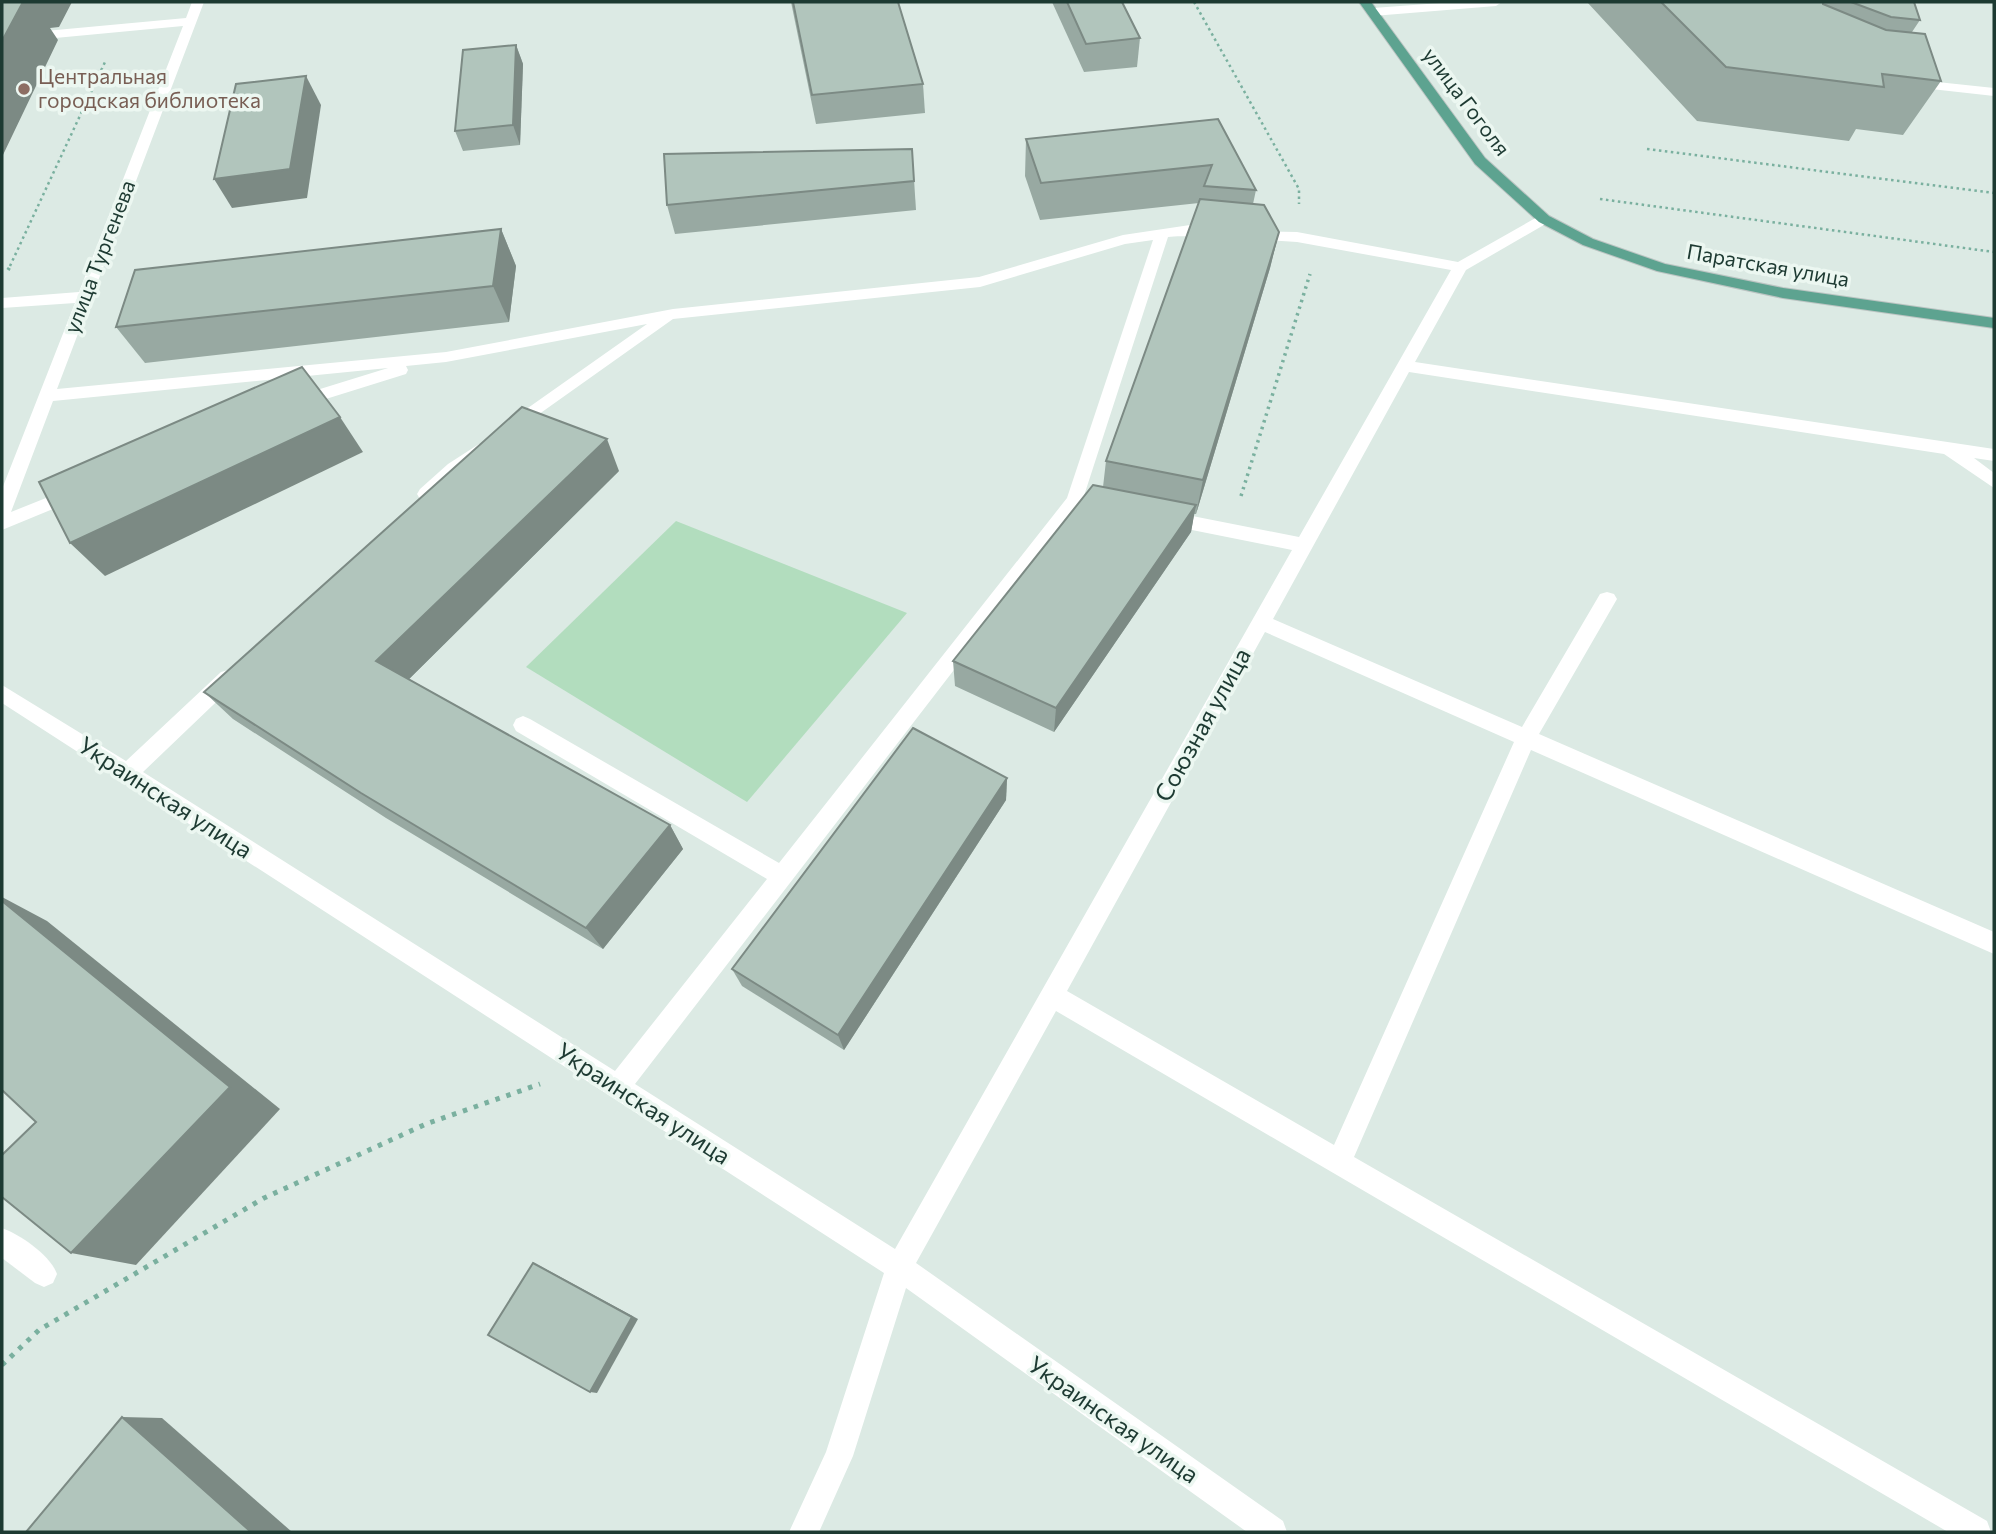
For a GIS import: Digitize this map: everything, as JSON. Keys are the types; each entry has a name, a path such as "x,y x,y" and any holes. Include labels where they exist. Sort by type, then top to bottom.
{"main road":[{"name":"улица Гоголя","path":"1369,7 1479,161 1544,219"},
{"name":"Паратская улица","path":"1544,219 1588,242 1662,268 1783,293 1994,323"}],"street":[{"name":"улица Тургенева","path":"2,512 198,2"},
{"path":"1369,7 1496,2"},
{"path":"2,39 191,21"},
{"path":"1892,81 1994,92"},
{"path":"47,396 446,357 673,314 980,282 1123,240 1190,229 1297,237 1460,267 1544,219"},
{"path":"618,1087 782,876 1082,501 1162,234"},
{"name":"Союзная улица","path":"804,1532 839,1456 899,1267 1460,267"},
{"path":"2,303 84,297"},
{"path":"413,506 454,468 673,314"},
{"path":"276,411 446,357"},
{"path":"1405,366 1994,455"},
{"path":"1948,448 1994,482"},
{"path":"2,523 89,487"},
{"path":"1153,515 1304,545"},
{"path":"1339,1162 1526,738 1607,599"},
{"path":"1261,622 1994,943"},
{"path":"127,773 239,668"},
{"name":"Украинская улица","path":"2,693 899,1267 1272,1532"},
{"path":"523,725 782,876"},
{"path":"1051,995 1976,1532"},
{"path":"2,1241 44,1274"}],"path":[{"path":"8,271 121,28"},
{"path":"1647,149 1994,193"},
{"path":"1600,199 1994,252"},
{"path":"2,1365 39,1329 264,1198 426,1124 587,1068"}],"green space":[{"path":"676,521 907,613 747,802 526,667"}],"building":[{"path":"2,2 23,2 2,41"},
{"path":"793,2 898,2 923,84 812,95"},
{"path":"1067,2 1122,2 1140,38 1086,44"},
{"path":"1661,2 1823,2 1886,30 1925,34 1941,81 1882,74 1884,87 1726,67"},
{"path":"1851,2 1914,2 1920,20 1891,17"},
{"path":"516,45 513,125 455,131 463,50"},
{"path":"306,76 290,169 214,179 236,84"},
{"path":"1218,119 1256,190 1204,186 1212,165 1041,183 1026,139"},
{"path":"912,149 914,181 667,205 664,154"},
{"path":"1200,199 1264,205 1279,232 1203,480 1106,461"},
{"path":"501,229 493,286 116,327 135,270"},
{"path":"302,367 340,417 70,543 39,482"},
{"path":"522,407 607,439 376,661 670,825 586,928 361,793 204,692"},
{"path":"1093,485 1196,505 1056,708 953,661"},
{"path":"913,728 1007,778 838,1035 732,969"},
{"path":"2,901 230,1087 71,1253 2,1197 2,1155 36,1122 2,1090"},
{"path":"533,1263 632,1317 590,1392 488,1335"},
{"path":"122,1417 251,1532 26,1532"}],"place":[{"name":"Центральная городская библиотека","path":"24,89"}]}
